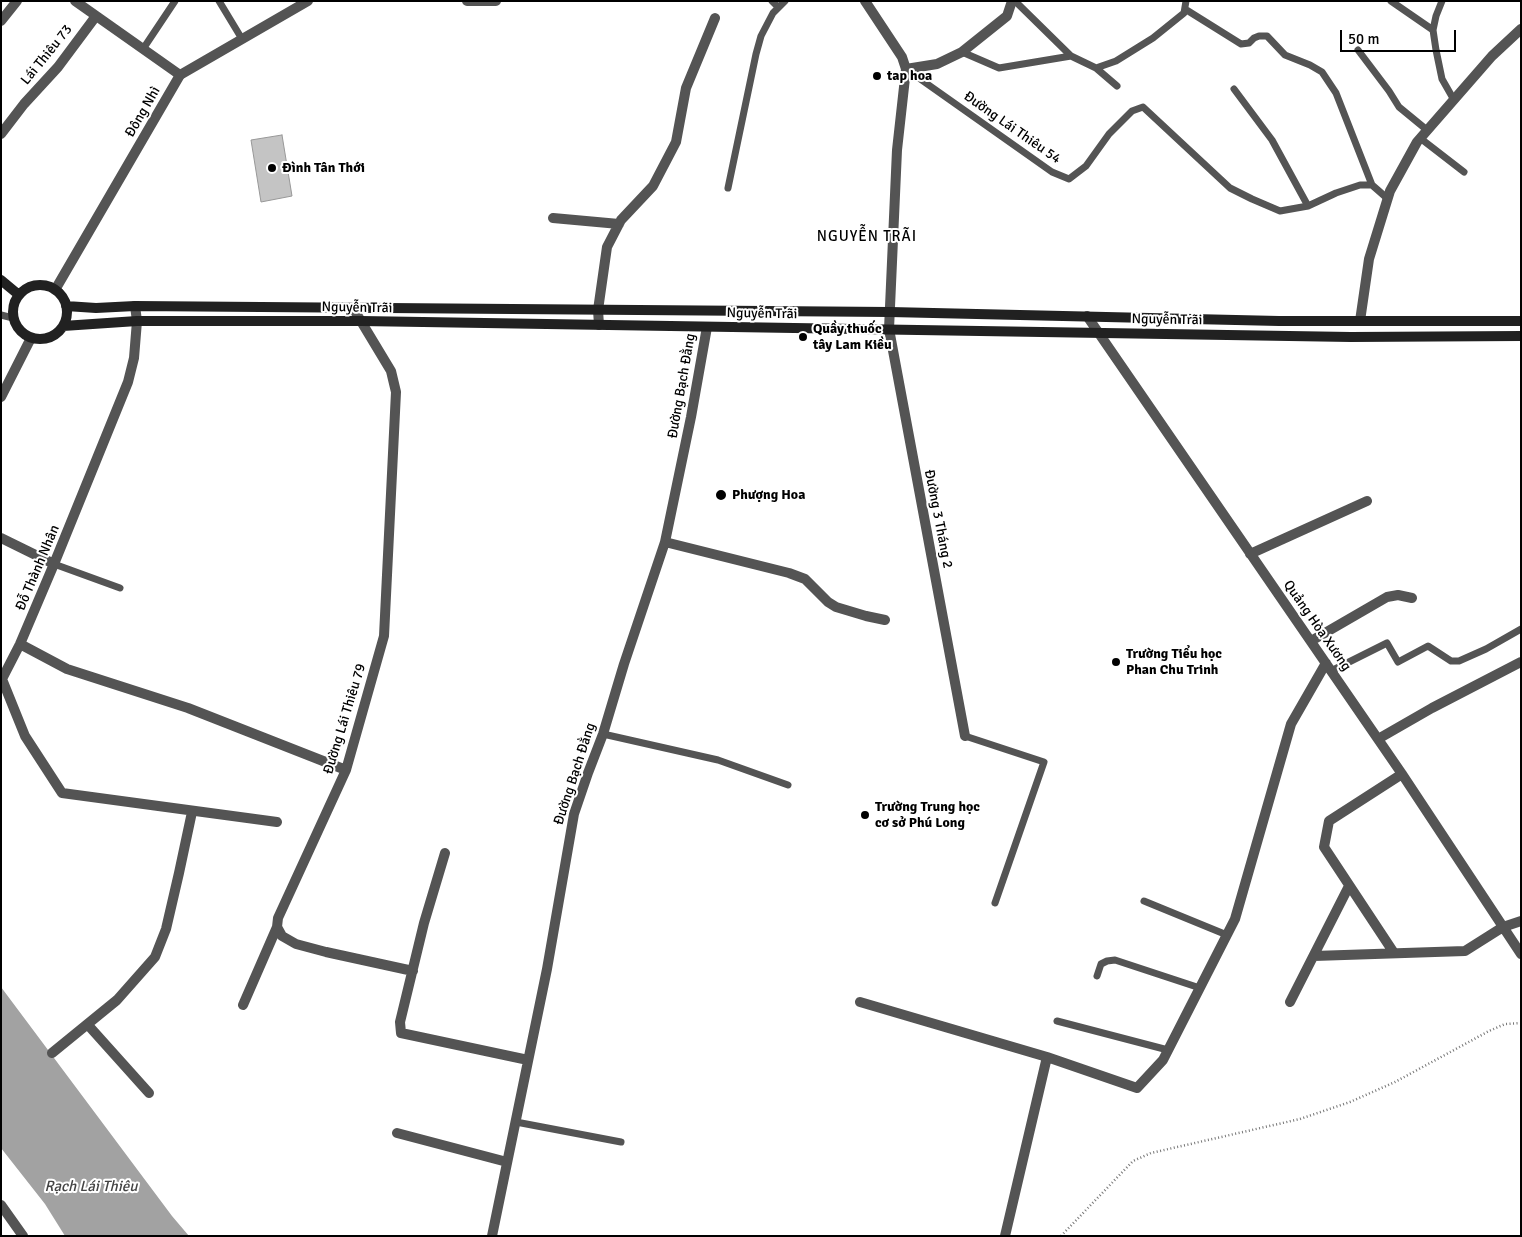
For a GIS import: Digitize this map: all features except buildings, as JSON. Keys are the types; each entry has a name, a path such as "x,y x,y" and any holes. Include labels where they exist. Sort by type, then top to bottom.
{"main road":[{"path":"1,280 18,295"},
{"path":"32,286 48,286 55,290 60,294 66,306 67,313 63,326 49,338 31,338 17,327 13,318 13,310 18,295 32,286"},
{"name":"Nguyễn Trãi","path":"66,306 96,308 135,306 890,312 1360,321 1521,321"},
{"name":"Nguyễn Trãi","path":"63,326 137,321 360,321 599,326 1463,337 1521,336"},
{"path":"1462,322 1463,337"}],"street":[{"path":"1,21 17,1"},
{"path":"75,1 180,75"},
{"name":"Đông Nhì","path":"55,290 180,75 308,1"},
{"path":"467,1 496,1"},
{"path":"865,1 902,57 906,71 937,64 962,52 1007,16 1013,1"},
{"name":"Lái Thiêu 73","path":"1,134 24,104 58,67 96,16"},
{"path":"599,326 598,310 607,247 621,220 654,186 676,142 686,88 716,18"},
{"path":"1360,321 1369,259 1390,191 1420,138 1492,56 1521,29"},
{"name":"Đường 3 Tháng 2","path":"906,71 897,150 889,329 965,736"},
{"path":"553,218 619,224"},
{"name":"Đỗ Thành Nhân","path":"135,306 137,321 134,358 128,382 54,564 20,644 2,679 25,736 62,793 277,822"},
{"name":"Đường Lái Thiêu 79","path":"243,1005 277,928 278,918 346,770 384,636 396,392 391,371 353,308"},
{"name":"Quảng Hòa Xương","path":"1087,316 1402,774 1521,954"},
{"name":"Đường Bạch Đằng","path":"492,1236 547,969 574,814 603,734 624,664 665,542 691,417 707,327"},
{"path":"1,396 31,338"},
{"path":"1250,554 1367,501"},
{"path":"1,538 54,564"},
{"path":"665,542 795,575 811,583 831,604 866,616 885,620"},
{"path":"1311,641 1387,598 1398,595 1412,598"},
{"path":"20,644 67,669 188,708 346,770"},
{"path":"1378,739 1432,708 1521,662"},
{"path":"860,1002 1047,1057 1137,1088 1163,1060 1227,935 1238,910 1292,724 1329,667"},
{"path":"1394,953 1324,847 1330,821 1402,774"},
{"path":"52,1053 117,1000 155,957 166,929 192,812"},
{"path":"445,853 424,923 400,1022 401,1033 528,1060"},
{"path":"1290,1002 1349,886"},
{"path":"1314,956 1465,951 1503,927 1521,921"},
{"path":"277,928 282,936 296,944 413,971"},
{"path":"88,1025 149,1093"},
{"path":"1005,1236 1047,1057"},
{"path":"397,1134 508,1162"},
{"path":"1,1205 23,1236"}],"lane":[{"path":"143,49 176,1"},
{"path":"219,1 242,39"},
{"path":"728,188 761,36 775,4 785,1"},
{"path":"1013,1 1071,56 1096,68 1117,86"},
{"path":"1391,1 1433,30"},
{"path":"1442,1 1433,30 1442,80 1454,100"},
{"path":"1096,68 1116,61 1153,38 1184,13 1185,5 1241,44 1249,43 1254,38 1260,36 1266,36 1284,55 1322,72 1336,93 1372,185 1388,199"},
{"path":"1358,50 1399,107 1427,130"},
{"path":"962,52 999,68 1071,56"},
{"name":"Đường Lái Thiêu 54","path":"906,71 1052,172 1069,179 1086,166 1109,134 1132,112 1143,107 1230,188 1280,211 1308,206 1336,192 1360,185 1372,185"},
{"path":"1234,89 1272,140 1308,206"},
{"path":"1420,138 1464,172"},
{"path":"1,315 13,318"},
{"path":"54,564 120,588"},
{"path":"1329,667 1387,643 1398,662 1428,646 1451,661 1459,661 1486,649 1521,629"},
{"path":"603,734 718,760 788,785"},
{"name":"Đường 3 Tháng 2","path":"965,736 1044,762 995,903"},
{"path":"1144,901 1227,935"},
{"path":"1097,976 1101,964 1114,960 1200,988"},
{"path":"1057,1021 1168,1050"},
{"path":"516,1122 621,1142"}],"path":[{"path":"1061,1236 1133,1161 1151,1153 1300,1119 1350,1102 1395,1082 1489,1030 1506,1024 1521,1023"}],"water":[{"name":"Rạch Lái Thiêu","path":"1,987 172,1216 189,1236 65,1236 45,1204 1,1148"}],"place":[{"name":"tap hoa","path":"877,76"},
{"name":"Đình Tân Thới","path":"272,168"},
{"name":"Quầy thuốc tây Lam Kiều","path":"803,337"},
{"name":"Phượng Hoa","path":"721,495"},
{"name":"Trường Tiểu học Phan Chu Trinh","path":"1116,662"},
{"name":"Trường Trung học cơ sở Phú Long","path":"865,815"}],"district":[{"name":"NGUYỄN TRÃI","path":"867,237"}]}
